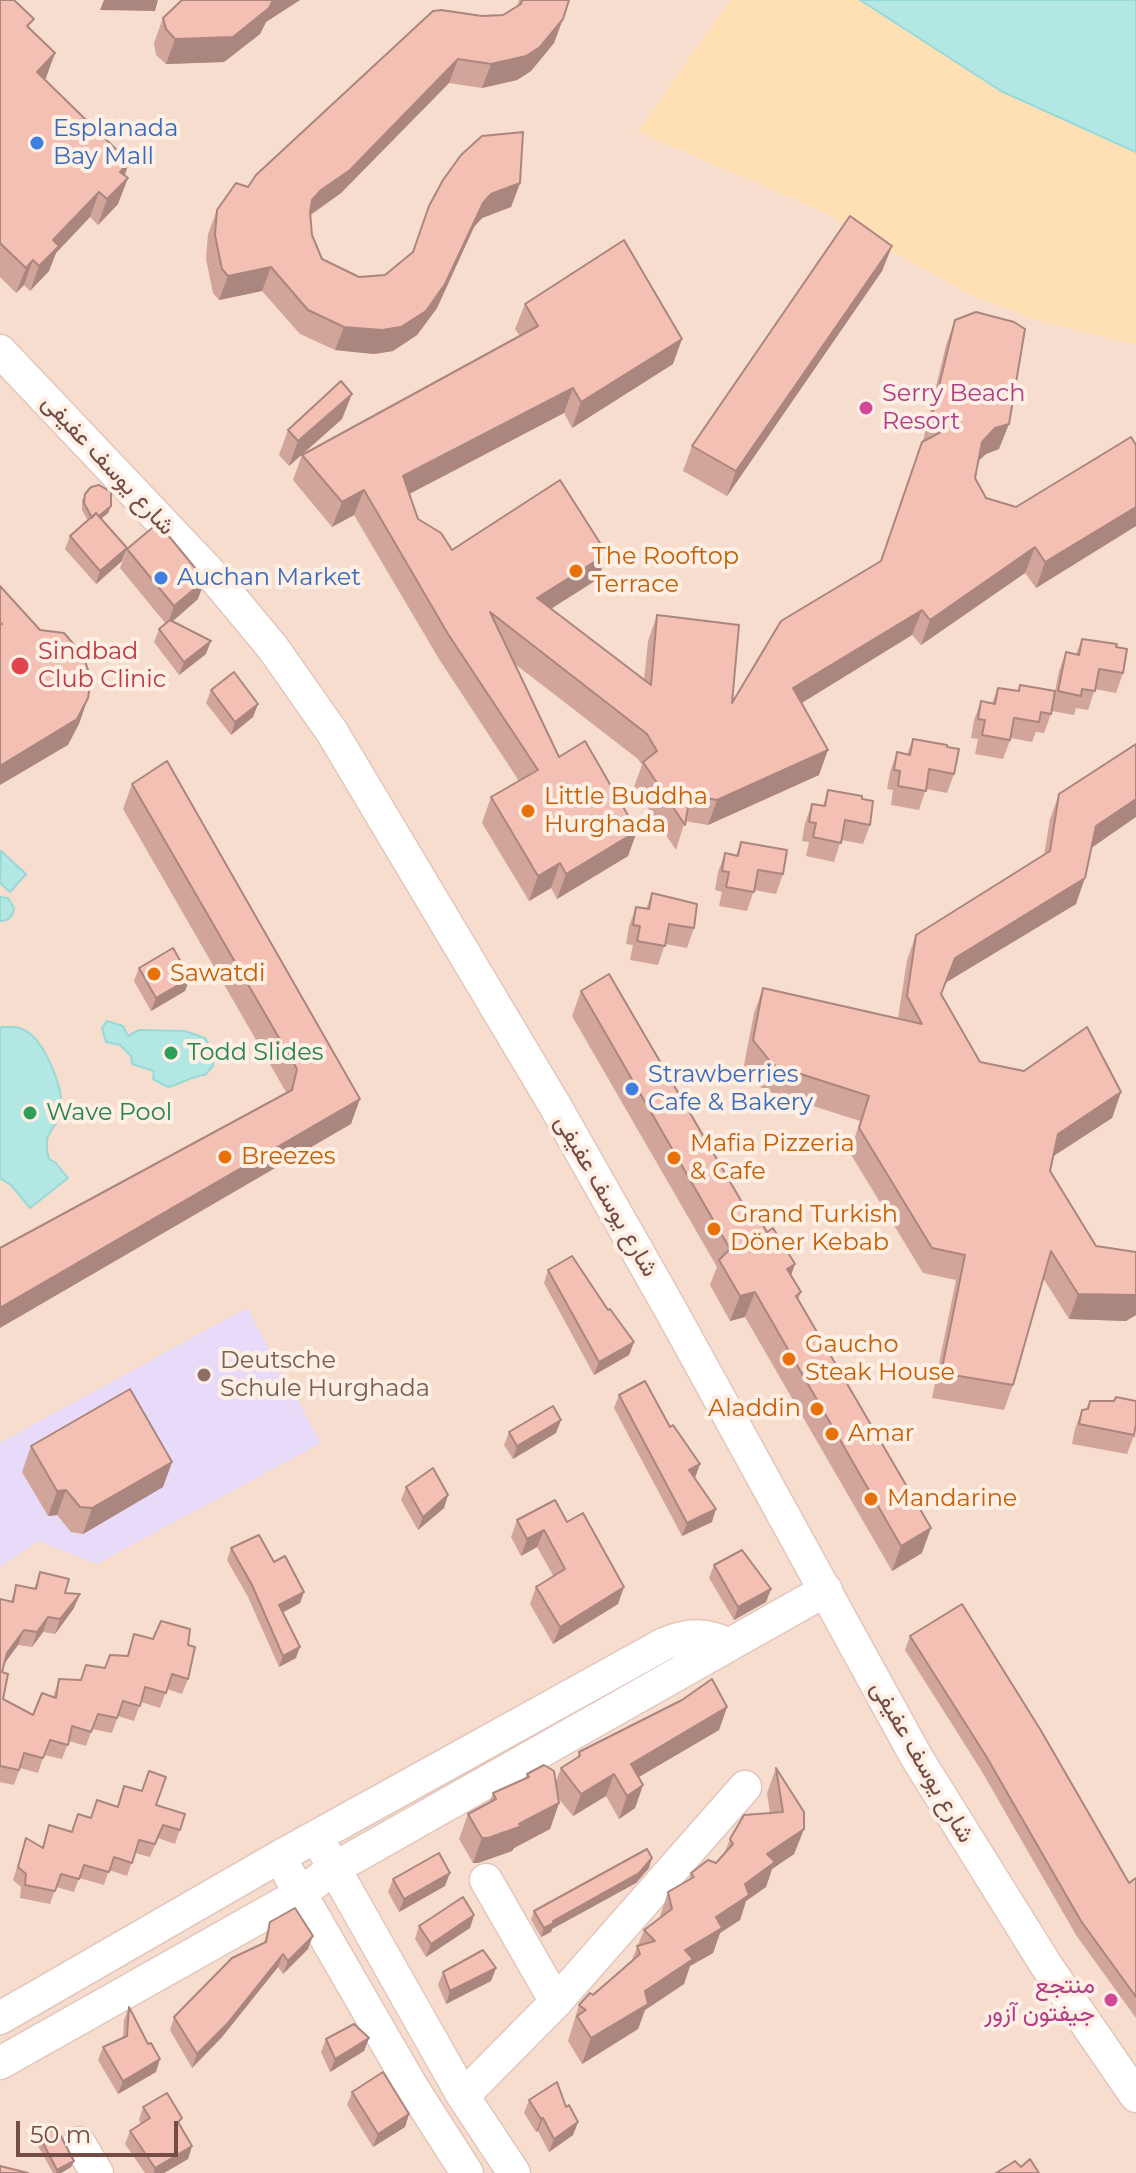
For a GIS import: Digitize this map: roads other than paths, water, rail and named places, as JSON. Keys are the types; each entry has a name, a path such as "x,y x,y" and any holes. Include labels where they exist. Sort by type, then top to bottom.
{"street":[{"name":"شارع يوسف عفيفى","path":"0,351 214,577 273,648 332,732 554,1104 917,1758 1046,1965 1136,2096"},
{"path":"0,2063 300,1894 333,1869 826,1590"},
{"path":"0,2018 279,1857 664,1644 680,1637 697,1635 714,1637 729,1645"},
{"path":"463,2096 556,2002 745,1787"},
{"path":"317,1837 463,2096 514,2173"},
{"path":"279,1857 412,2087 467,2173"},
{"path":"486,1880 556,2002"},
{"path":"79,2143 97,2173"}],"water":[{"path":"860,0 1136,0 1136,152 1001,91"},
{"path":"1,851 26,874 10,892 0,883"},
{"path":"0,897 8,898 14,908 10,918 0,921"},
{"name":"Todd Slides","path":"107,1021 123,1026 128,1036 139,1030 185,1031 205,1038 213,1051 213,1066 205,1075 168,1087 153,1079 154,1071 132,1064 131,1056 120,1045 106,1042 102,1028"},
{"name":"Wave Pool","path":"0,1028 20,1028 37,1041 50,1063 61,1097 60,1114 49,1135 47,1149 49,1159 68,1178 30,1208 11,1185 0,1178"}],"place":[{"name":"Esplanada Bay Mall","path":"37,143"},
{"name":"Serry Beach Resort","path":"866,408"},
{"name":"The Rooftop Terrace","path":"576,571"},
{"name":"Auchan Market","path":"161,578"},
{"name":"Sindbad Club Clinic","path":"20,666"},
{"name":"Little Buddha Hurghada","path":"528,811"},
{"name":"Sawatdi","path":"154,974"},
{"name":"Todd Slides","path":"171,1053"},
{"name":"Strawberries Cafe & Bakery","path":"632,1089"},
{"name":"Wave Pool","path":"30,1113"},
{"name":"Breezes","path":"225,1157"},
{"name":"Mafia Pizzeria & Cafe","path":"674,1158"},
{"name":"Grand Turkish Döner Kebab","path":"714,1229"},
{"name":"Gaucho Steak House","path":"789,1359"},
{"name":"Deutsche Schule Hurghada","path":"204,1375"},
{"name":"Aladdin","path":"817,1409"},
{"name":"Amar","path":"832,1434"},
{"name":"Mandarine","path":"871,1499"},
{"name":"منتجع جيفتون آزور","path":"1111,2000"}]}
